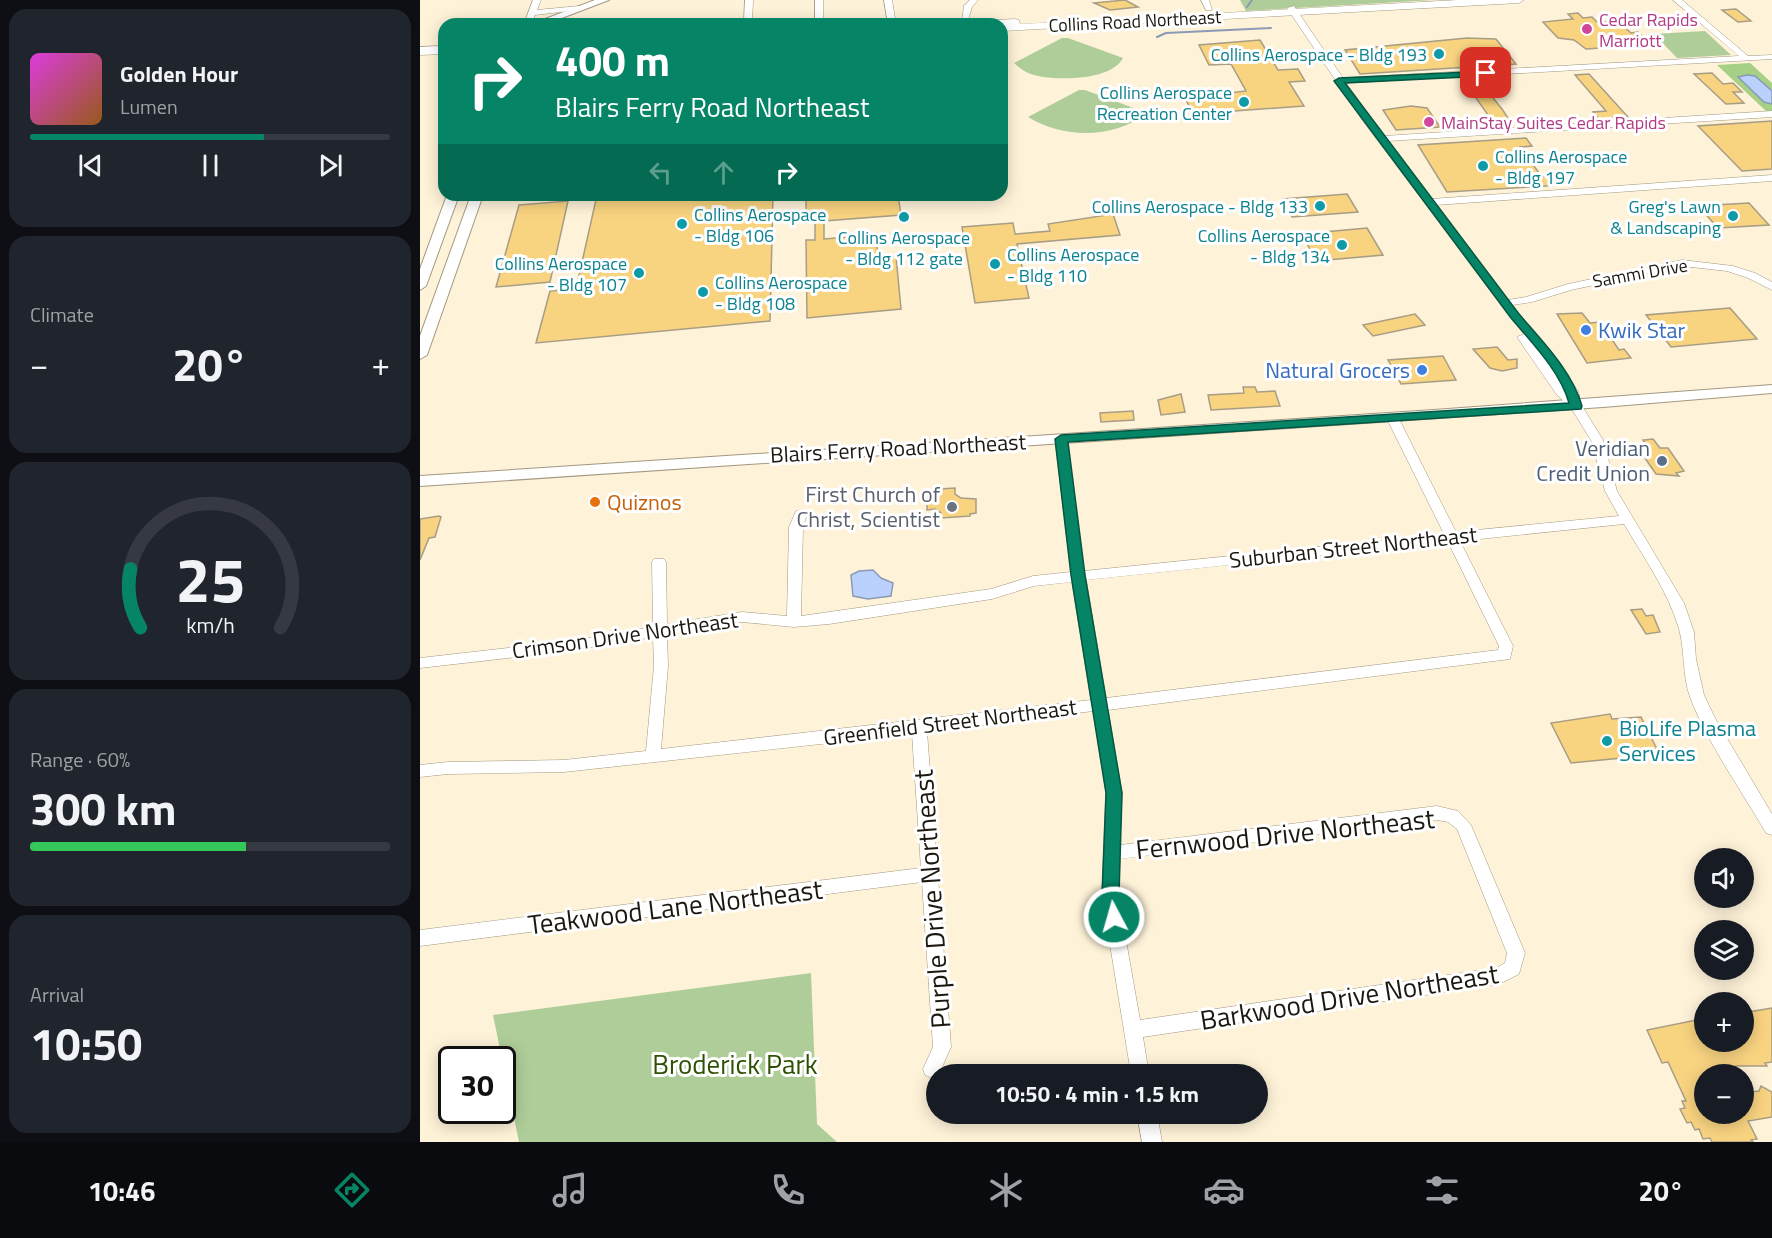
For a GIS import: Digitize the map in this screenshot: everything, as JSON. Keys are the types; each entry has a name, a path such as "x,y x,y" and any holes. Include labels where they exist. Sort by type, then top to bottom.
{"highway":[{"name":"Collins Road Northeast","path":"1008,28 1293,11 1434,0"},
{"name":"Collins Road Northeast","path":"1008,23 1519,0"},
{"path":"420,51 438,50"},
{"path":"420,56 438,55"}],"main road":[{"path":"553,18 603,0"},
{"path":"420,286 451,201"},
{"path":"420,355 475,201"},
{"name":"Blairs Ferry Road Northeast","path":"420,481 702,459 1393,419 1772,389"}],"street":[{"path":"530,18 537,0"},
{"path":"748,18 749,0"},
{"path":"819,0 819,18"},
{"path":"888,0 891,18"},
{"path":"966,18 968,6 974,0"},
{"path":"1204,0 1209,8"},
{"path":"1677,0 1747,58"},
{"path":"532,13 579,8"},
{"path":"1293,11 1339,81 1506,303 1515,316 1518,330 1561,392 1576,406 1597,440 1611,490 1677,603 1687,632 1689,659 1697,695 1708,720 1766,807 1772,828"},
{"path":"1339,81 1772,57"},
{"path":"1382,139 1772,114"},
{"path":"1430,202 1772,178"},
{"name":"Sammi Drive","path":"1506,303 1528,300 1568,287 1682,263 1701,263 1737,270 1772,287"},
{"path":"1393,419 1452,537"},
{"path":"1061,439 1078,575 1114,793 1110,895 1138,1064"},
{"path":"794,622 796,527 801,514"},
{"name":"Suburban Street Northeast","path":"1078,575 1628,519"},
{"name":"Greenfield Street Northeast","path":"420,771 448,768 564,766 919,727 1505,655 1506,646 1452,537"},
{"path":"653,756 662,666 659,562"},
{"name":"Crimson Drive Northeast","path":"420,663 570,646 742,617 794,622 829,620 992,594 1026,581 1078,575"},
{"name":"Purple Drive Northeast","path":"919,727 942,1047 934,1064"},
{"name":"Fernwood Drive Northeast","path":"1112,853 1437,813 1452,816 1463,825 1488,885"},
{"name":"Teakwood Lane Northeast","path":"420,938 930,874"},
{"name":"Barkwood Drive Northeast","path":"1132,1029 1499,976 1513,968 1516,953 1488,885"},
{"path":"1149,1124 1152,1142"}],"green space":[{"path":"1240,0 1434,0 1246,11"},
{"path":"1705,31 1731,55 1677,58 1654,34"},
{"path":"1062,38 1068,38 1123,58 1117,66 1107,71 1069,78 1034,75 1014,63"},
{"path":"1750,63 1772,83 1772,111 1766,111 1717,65"},
{"path":"1079,90 1085,90 1147,113 1120,128 1089,133 1057,129 1028,117"},
{"name":"Broderick Park","path":"811,973 817,1124 837,1142 519,1142 515,1124 516,1046 499,1046 493,1015"}],"water":[{"path":"1755,76 1772,91 1772,104 1764,102 1738,77"},
{"path":"873,570 881,578 893,583 891,596 868,599 853,596 851,575 859,571"}],"building":[{"path":"1125,0 1138,7 1110,10 1094,3"},
{"path":"1736,9 1751,21 1738,22 1722,10"},
{"name":"Cedar Rapids Marriott","path":"1578,13 1583,18 1592,17 1597,22 1618,21 1631,33 1638,32 1648,42 1641,42 1644,45 1586,49 1574,40 1558,38 1543,22 1573,19 1568,14"},
{"name":"Collins Aerospace - Bldg 193","path":"1467,38 1496,39 1516,64 1360,74 1345,50"},
{"path":"1260,40 1278,70 1298,69 1305,81 1289,82 1304,106 1193,114 1185,98 1246,91 1231,64 1209,65 1199,45"},
{"path":"1712,73 1723,84 1733,83 1742,92 1733,92 1744,103 1726,104 1694,74"},
{"path":"1589,74 1628,117 1599,119 1593,112 1606,111 1575,75"},
{"path":"1481,83 1510,121 1493,122 1466,84"},
{"name":"MainStay Suites Cedar Rapids","path":"1411,106 1427,108 1440,127 1396,130 1383,110"},
{"path":"1772,121 1772,169 1742,171 1698,126"},
{"name":"Collins Aerospace - Bldg 197","path":"1526,138 1532,146 1520,147 1542,177 1554,176 1561,185 1447,192 1418,145"},
{"name":"Collins Aerospace - Bldg 133","path":"1347,194 1358,212 1292,217 1283,199"},
{"path":"568,201 550,282 496,287 519,205"},
{"path":"596,201 773,201 770,321 536,343 550,291 576,289"},
{"path":"806,201 899,201 901,215 824,221 824,239 876,235 878,257 896,256 901,309 807,318 806,240 815,240 815,222 806,223"},
{"name":"Greg's Lawn & Landscaping","path":"1749,203 1769,225 1718,228 1698,206"},
{"name":"Collins Aerospace - Bldg 110","path":"1113,214 1120,235 1017,244 1029,298 975,303 962,227 1013,223 1015,234 1050,231 1048,224"},
{"name":"Collins Aerospace - Bldg 134","path":"1367,228 1383,255 1316,261 1302,234"},
{"path":"1730,308 1757,339 1671,347 1646,315"},
{"path":"1582,313 1590,323 1600,322 1619,350 1624,349 1631,358 1587,363 1557,314"},
{"path":"1415,314 1425,325 1373,336 1363,325"},
{"path":"1497,347 1508,360 1517,359 1517,368 1502,371 1490,368 1473,349"},
{"name":"Natural Grocers","path":"1443,356 1456,380 1401,384 1388,360"},
{"path":"1243,387 1255,387 1257,392 1275,391 1280,406 1211,410 1208,395 1244,393"},
{"path":"1181,394 1185,412 1161,415 1158,400"},
{"path":"1133,411 1134,420 1101,422 1100,413"},
{"name":"Veridian Credit Union","path":"1653,439 1660,448 1668,448 1684,471 1676,473 1679,476 1656,474 1640,451 1650,449 1643,440"},
{"name":"First Church of Christ, Scientist","path":"955,488 955,494 961,498 976,499 976,513 970,516 941,518 941,513 935,509 927,510 927,494 940,493 940,489"},
{"path":"441,517 435,537 429,538 420,560 420,519"},
{"path":"1642,609 1646,616 1653,615 1660,632 1646,634 1631,610"},
{"name":"BioLife Plasma Services","path":"1610,714 1612,719 1641,717 1657,749 1629,752 1632,757 1571,763 1551,723"},
{"path":"1772,1008 1772,1062 1765,1063 1767,1066 1694,1064 1694,1124 1750,1124 1757,1139 1751,1140 1753,1142 1712,1142 1710,1138 1703,1139 1699,1129 1695,1130 1691,1122 1687,1123 1680,1109 1685,1108 1682,1101 1686,1101 1668,1062 1662,1063 1647,1030 1694,1020 1694,1052 1754,1052 1754,1011"},
{"path":"1761,1086 1772,1092 1772,1117 1754,1120 1754,1092 1759,1091"}],"waterway":[{"path":"1247,7 1252,0"},
{"path":"1157,37 1166,33 1271,28"}],"place":[{"name":"Cedar Rapids Marriott","path":"1587,29"},
{"name":"Collins Aerospace - Bldg 193","path":"1439,54"},
{"name":"Collins Aerospace Recreation Center","path":"1244,102"},
{"name":"MainStay Suites Cedar Rapids","path":"1429,122"},
{"name":"Collins Aerospace - Bldg 197","path":"1483,166"},
{"name":"Collins Aerospace - Bldg 133","path":"1320,206"},
{"name":"Greg's Lawn & Landscaping","path":"1733,216"},
{"name":"Collins Aerospace - Bldg 112 gate","path":"904,217"},
{"name":"Collins Aerospace - Bldg 106","path":"682,224"},
{"name":"Collins Aerospace - Bldg 134","path":"1342,245"},
{"name":"Collins Aerospace - Bldg 110","path":"995,264"},
{"name":"Collins Aerospace - Bldg 107","path":"639,273"},
{"name":"Collins Aerospace - Bldg 108","path":"703,292"},
{"name":"Kwik Star","path":"1586,330"},
{"name":"Natural Grocers","path":"1422,370"},
{"name":"Veridian Credit Union","path":"1662,461"},
{"name":"Quiznos","path":"595,502"},
{"name":"First Church of Christ, Scientist","path":"952,507"},
{"name":"BioLife Plasma Services","path":"1607,741"}],"route":[{"path":"1114,917 1110,895 1114,793 1078,575 1061,439 1576,406 1572,391 1545,352 1515,316 1339,81 1486,73"}]}
